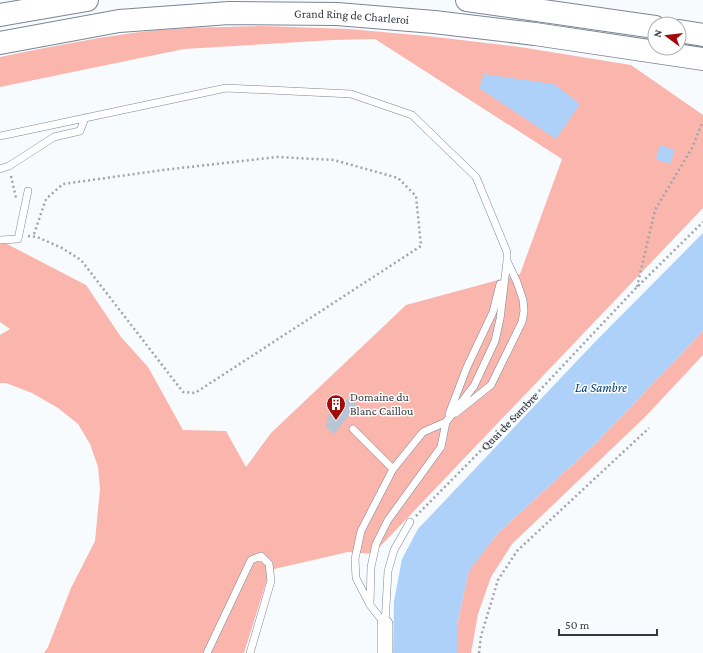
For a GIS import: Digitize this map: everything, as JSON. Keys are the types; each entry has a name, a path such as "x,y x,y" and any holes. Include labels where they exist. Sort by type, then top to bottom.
{"highway":[{"path":"0,15 87,0"},
{"path":"467,0 645,26"},
{"name":"Grand Ring de Charleroi","path":"0,43 119,22 229,13 329,14 434,22 535,34 703,59"},
{"path":"687,32 703,35"}],"street":[{"path":"385,624 385,653"}],"lane":[{"path":"0,136 226,88 351,94 412,115 476,178 506,252 507,261 500,319 495,341 474,386 446,422"},
{"path":"0,169 9,166 54,137 80,131 85,118"},
{"path":"0,240 18,239 28,191"},
{"path":"370,605 372,567 376,544 388,520 441,448 446,422 467,367 493,312 507,261"},
{"path":"385,624 370,605 356,578 355,559 360,531 394,469 423,432 446,422 491,385 522,322 524,311 523,300 517,282 507,261"},
{"path":"353,429 394,469"},
{"path":"385,624 388,571 394,550 410,522"},
{"path":"207,653 251,560 261,556 269,564 271,581 250,653"}],"path":[{"path":"636,288 655,210 692,148 703,121"},
{"path":"19,236 33,237 62,248 81,260 183,392 195,393 421,246 416,196 398,178 334,160 277,157 163,170 63,184 46,199 33,237"},
{"path":"9,166 16,198"},
{"name":"Quai de Sambre","path":"410,522 524,407 636,288 703,222"},
{"path":"479,653 481,636 498,580 517,551 649,428"}],"shaded area":[{"path":"263,26 349,29 427,36 520,47 631,65 703,115 703,208 373,554 348,552 270,570 244,653 44,653 48,647 71,588 95,541 100,489 98,467 90,444 78,424 58,408 32,393 6,383 0,383 0,335 10,329 0,322 0,243 5,243 86,285 121,337 148,367 183,430 226,431 246,467 271,433 406,305 520,274 562,159 375,39 184,49 0,87 0,57 116,35 148,31"},
{"path":"703,331 703,355 645,417 512,544 491,577 478,614 471,653 457,653 457,625 469,570 498,533 596,443"}],"water":[{"path":"484,74 554,84 580,104 556,139 479,88"},
{"path":"660,145 675,150 670,164 656,159"},
{"name":"La Sambre","path":"703,233 703,331 596,443 498,533 469,571 457,625 457,653 393,653 394,601 402,559 418,529 592,345"}],"building":[{"name":"Domaine du Blanc Caillou","path":"349,398 357,405 334,434 326,427 328,415"}],"place":[{"name":"Domaine du Blanc Caillou","path":"336,421"}]}
